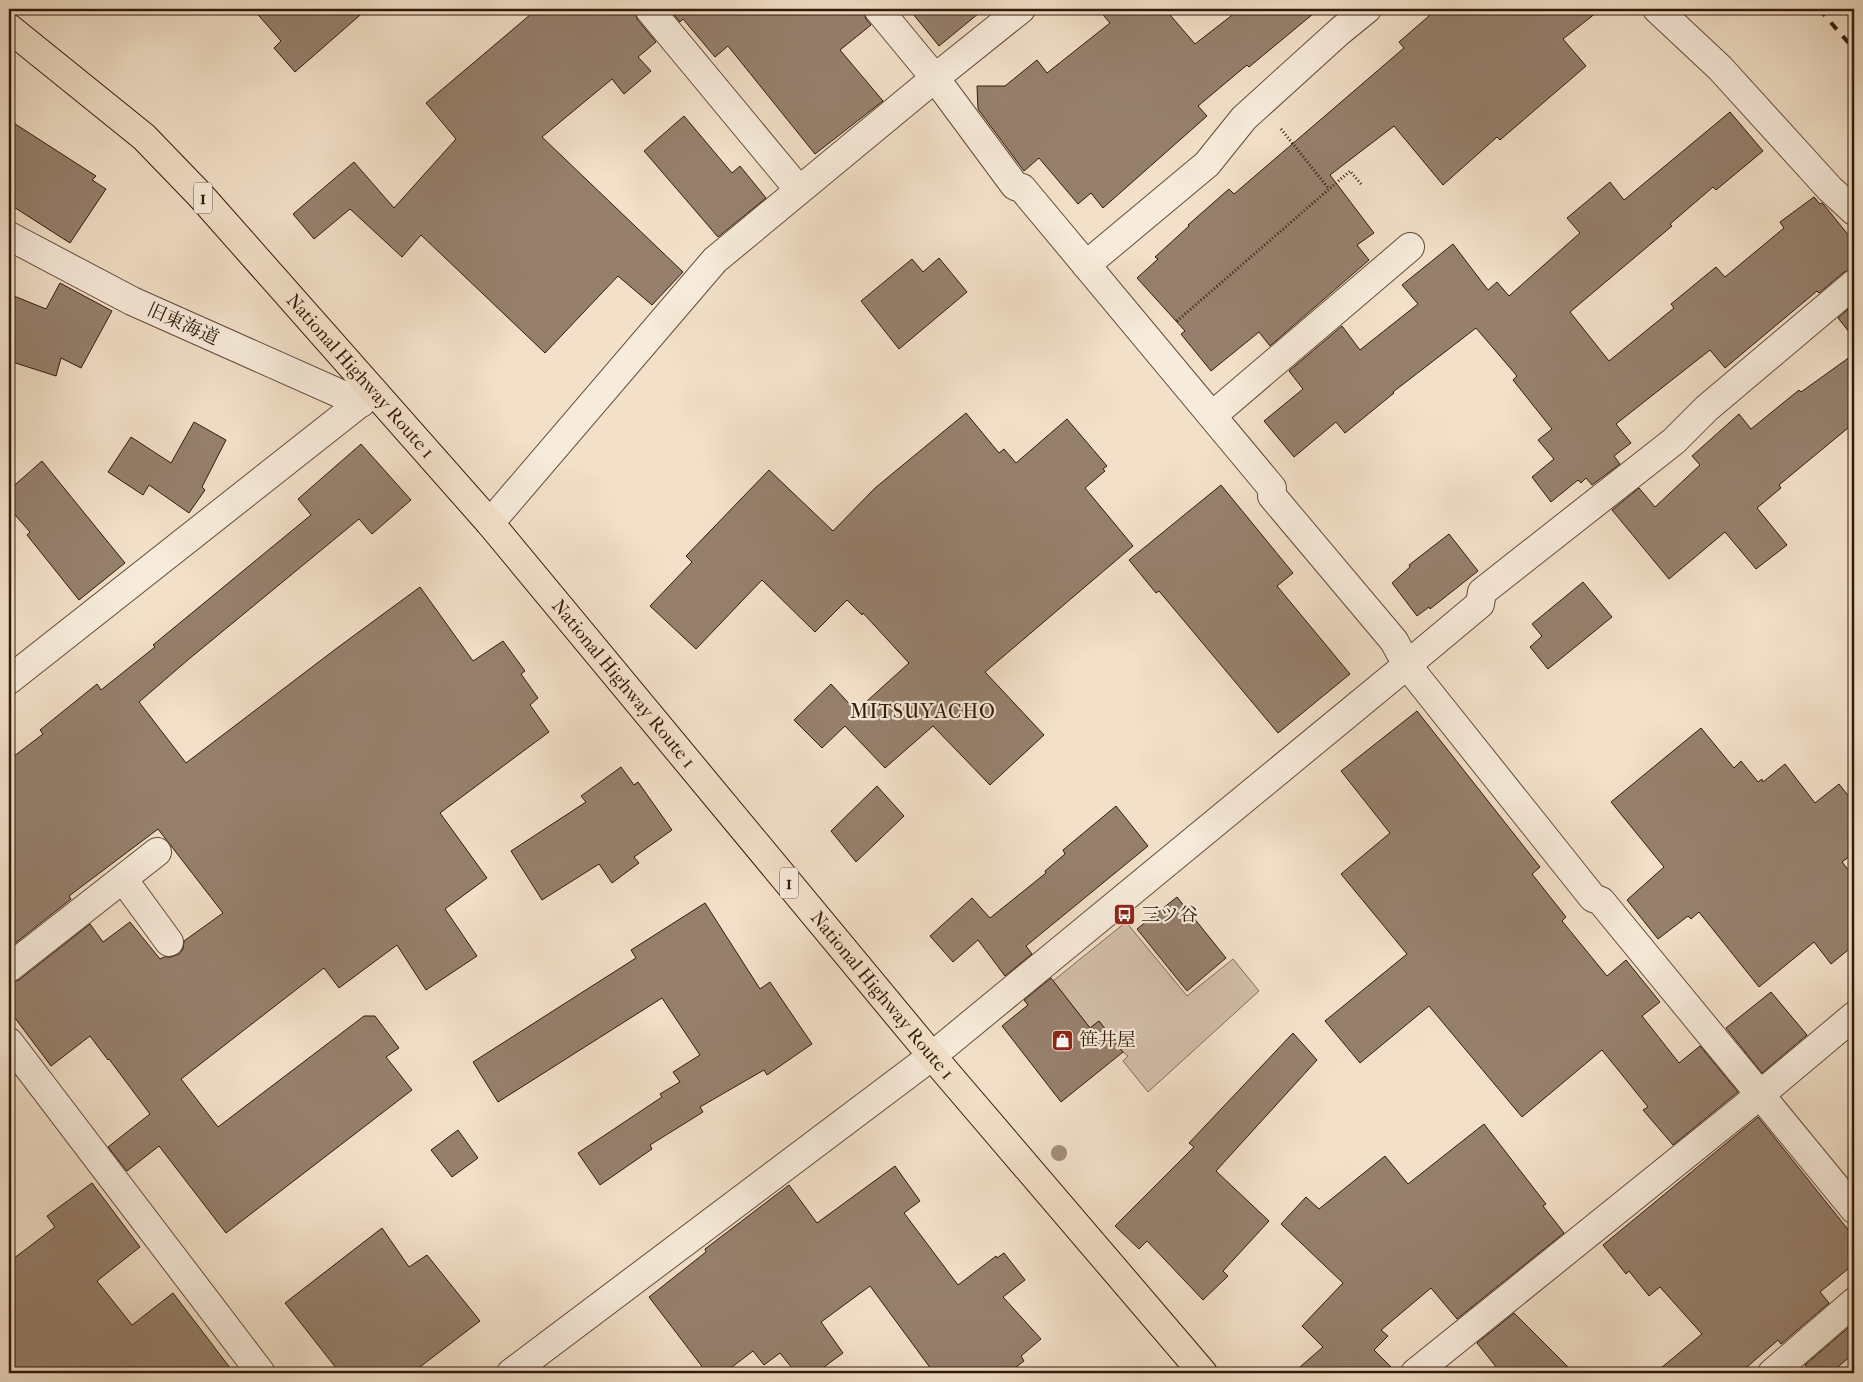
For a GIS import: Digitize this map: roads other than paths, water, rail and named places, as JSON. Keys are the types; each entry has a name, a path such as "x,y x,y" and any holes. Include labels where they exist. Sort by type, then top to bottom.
{"highway":[{"name":"National Highway Route 1","path":"9,28 144,137 201,196 367,398 490,522 932,1056 1204,1373"}],"street":[{"path":"649,9 799,190"},
{"path":"878,9 935,78 1015,186 1022,188 1272,488 1272,496 1394,641 1407,665 1593,898 1601,901 1854,1209"},
{"path":"490,522 715,260 1021,9"},
{"path":"1086,265 1207,164 1244,118 1367,9"},
{"path":"1657,9 1720,68 1830,189 1854,211"},
{"name":"旧東海道","path":"9,236 132,301 367,398"},
{"path":"1213,415 1410,247"},
{"path":"511,1373 932,1056 1480,604 1482,592 1674,441 1708,408 1854,284"},
{"path":"9,680 367,398"},
{"path":"9,968 157,852"},
{"path":"123,879 169,942"},
{"path":"1415,1373 1761,1094 1854,1016"},
{"path":"9,1042 261,1373"},
{"path":"1772,1373 1854,1302"}],"railway":[{"path":"1819,9 1854,49"},
{"path":"1845,9 1854,20"}],"place":[{"name":"三ツ谷","path":"1125,915"},
{"name":"笹井屋","path":"1063,1040"}],"district":[{"name":"MITSUYACHO","path":"923,711"}]}
